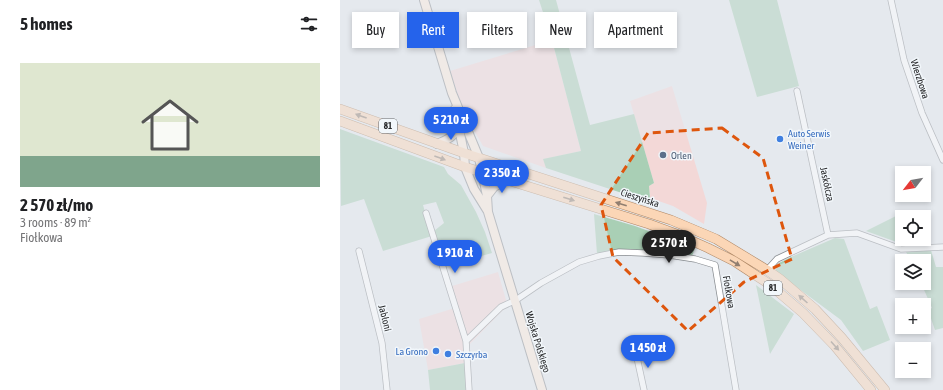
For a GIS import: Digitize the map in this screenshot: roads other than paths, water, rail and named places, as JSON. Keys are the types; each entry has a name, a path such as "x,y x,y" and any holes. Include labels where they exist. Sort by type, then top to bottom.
{"main road":[{"name":"Cieszyńska","path":"340,109 464,154 682,224 716,239 780,279 826,320 885,390"},
{"name":"81","path":"340,121 465,167 482,171 649,224 679,235 734,261 769,284 803,313 834,345 871,390"}],"street":[{"path":"424,0 452,93"},
{"name":"Wierzbowa","path":"891,0 904,60 922,113 943,160"},
{"name":"Jaskółcza","path":"797,91 828,235"},
{"name":"Wojska Polskiego","path":"452,93 464,154 465,167 474,189 488,212 516,300 542,390"},
{"name":"Wojska Polskiego","path":"452,93 479,158 487,196 488,212"},
{"path":"437,144 451,138 456,131 458,124"},
{"path":"487,196 494,187 507,180"},
{"path":"426,213 466,341 469,390"},
{"path":"767,270 777,259 828,235 857,233 902,249 943,247"},
{"name":"Jabłoni","path":"359,251 382,343 387,390"},
{"name":"Fiołkowa","path":"516,300 541,283 579,262 618,252 669,255 695,259 715,265 736,390"},
{"path":"466,341 501,307 516,300"},
{"path":"636,353 644,390"}],"place":[{"name":"Auto Serwis Weiner","path":"780,139"},
{"name":"Orlen","path":"663,155"},
{"name":"La Grono","path":"436,351"},
{"name":"Szczyrba","path":"448,354"}]}
